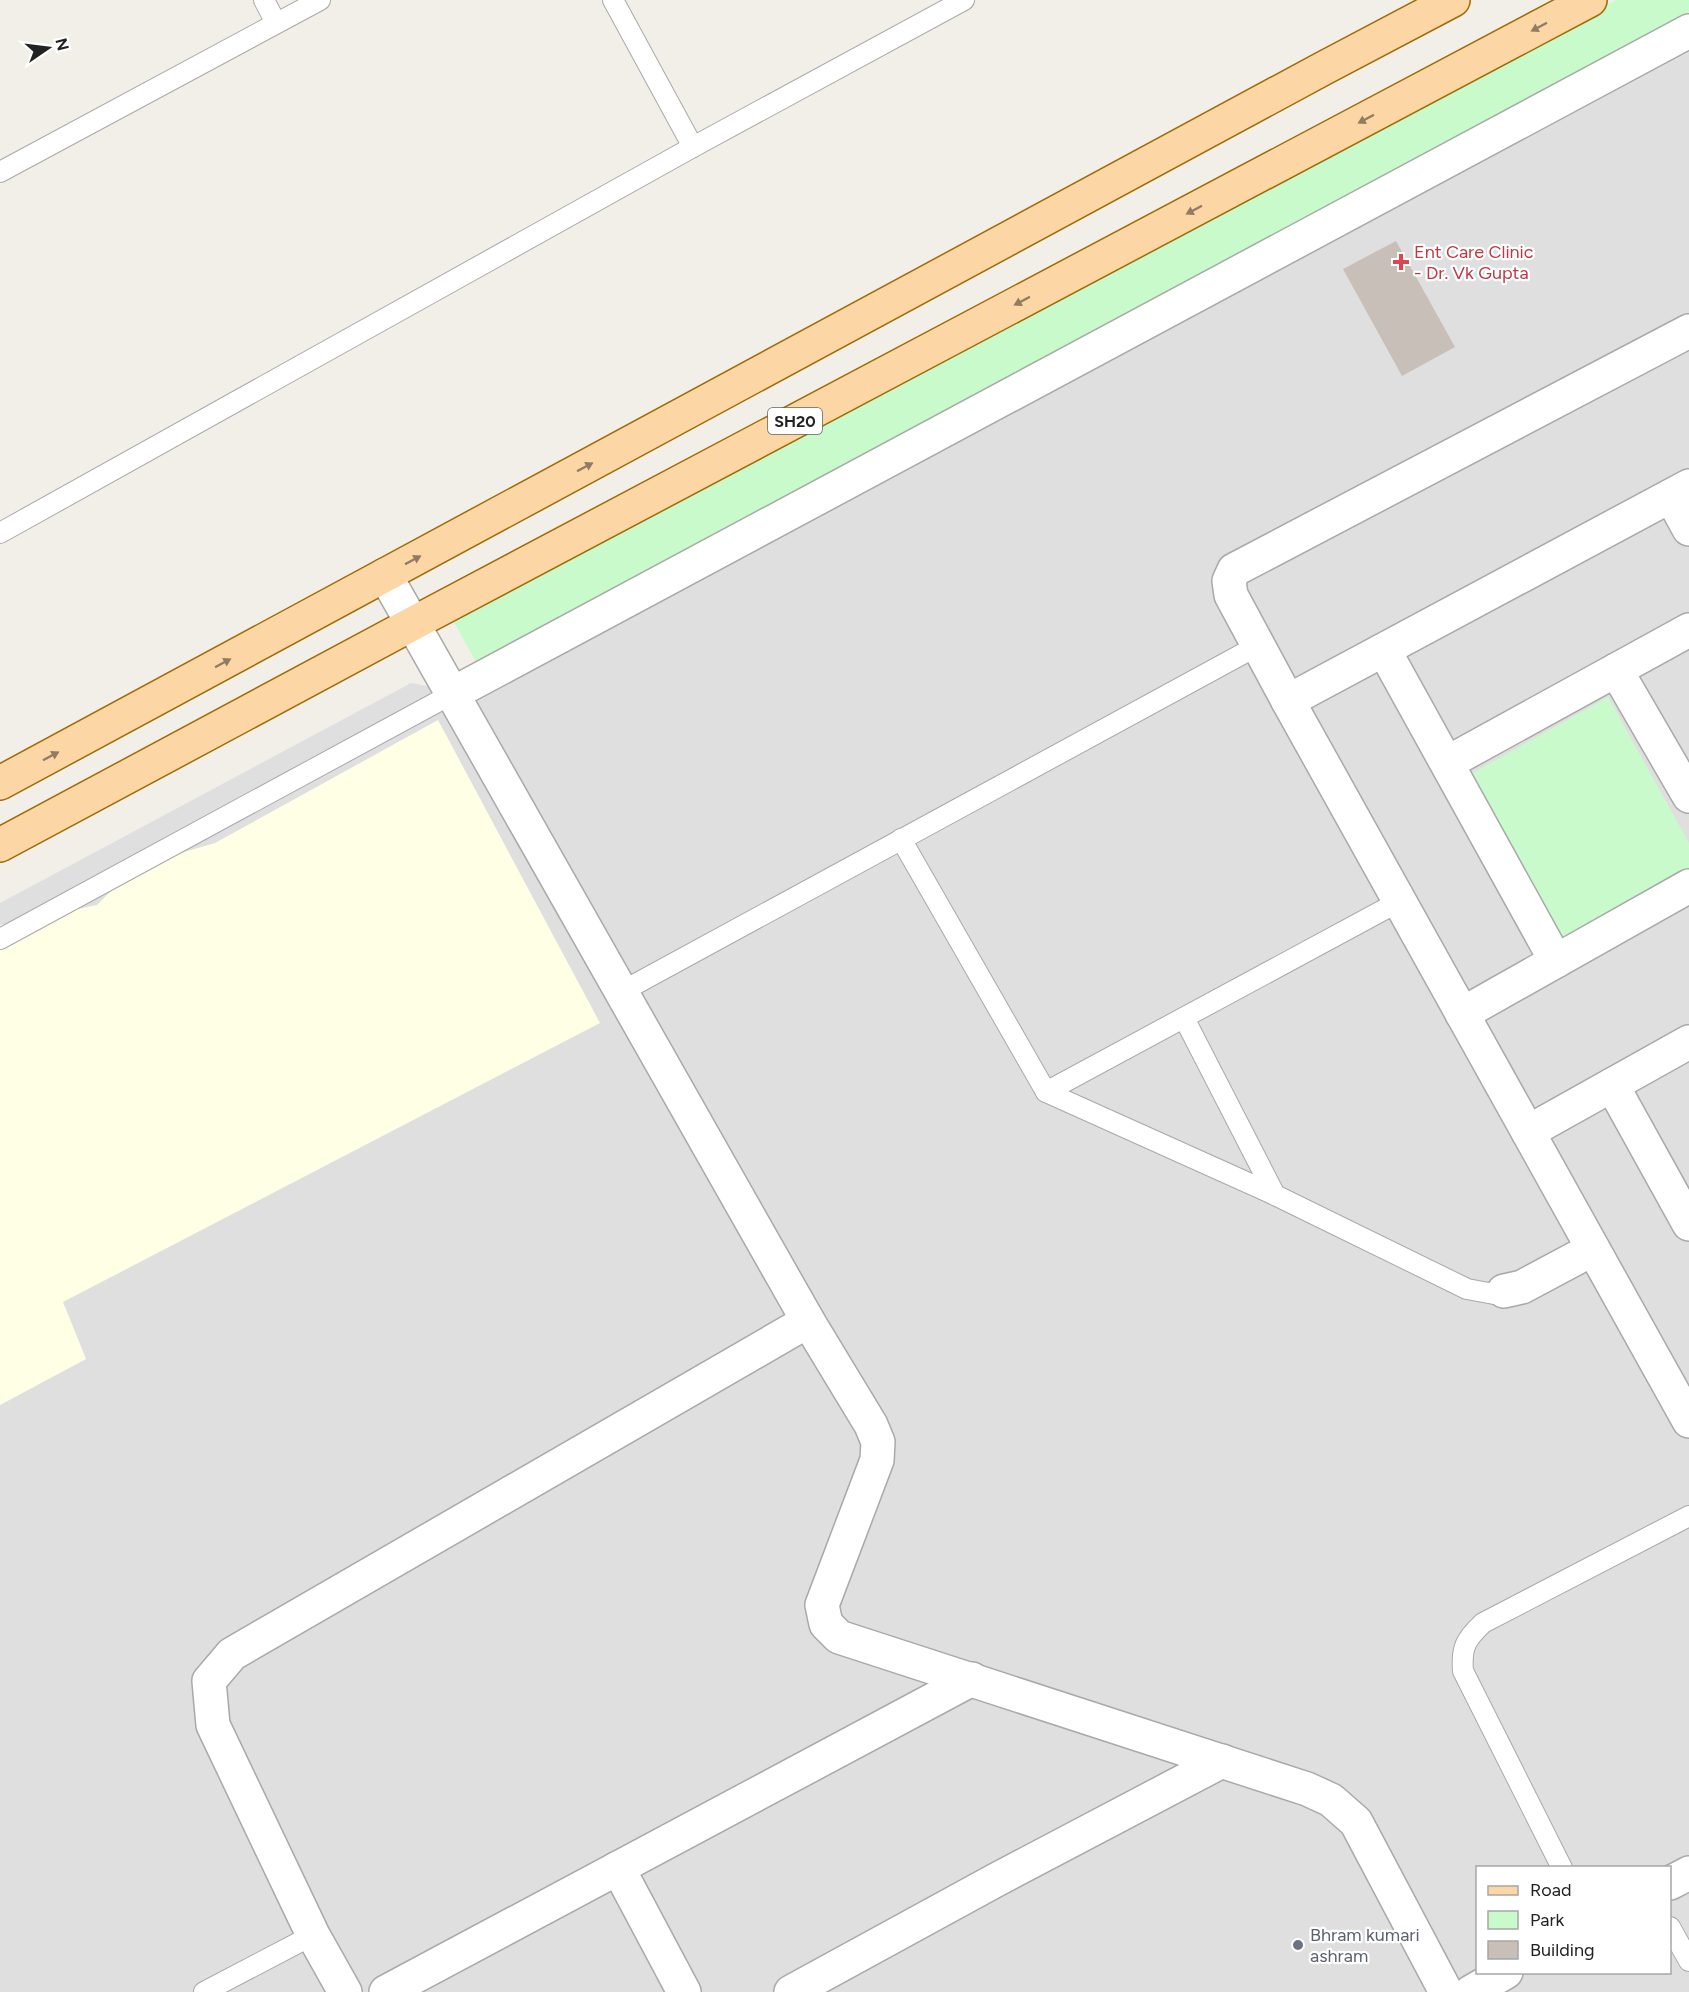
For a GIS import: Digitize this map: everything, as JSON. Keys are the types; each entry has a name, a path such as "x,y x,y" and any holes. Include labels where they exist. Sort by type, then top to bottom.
{"main road":[{"path":"0,783 1453,0"},
{"name":"SH20","path":"0,845 412,624 1590,0"}],"street":[{"path":"452,694 1689,31"},
{"path":"1689,331 1234,570 1228,581 1231,595 1257,646 1689,1421"},
{"path":"1288,701 1680,491 1689,529"},
{"path":"385,575 808,1321 871,1425 878,1442 877,1460 822,1605 826,1624 839,1637 1307,1789 1331,1800 1356,1822 1446,1992"},
{"path":"1447,763 1689,630"},
{"path":"1384,650 1557,961"},
{"path":"1616,670 1689,795"},
{"path":"1462,1014 1689,886"},
{"path":"1528,1132 1689,1042"},
{"path":"1612,1085 1689,1224"},
{"path":"1504,1291 1522,1287 1593,1249"},
{"path":"345,1992 313,1935 213,1725 209,1682 232,1654 808,1321"},
{"path":"387,1992 972,1679"},
{"path":"791,1992 1222,1761"},
{"path":"618,1868 684,1992"},
{"path":"1671,1882 1689,1873"}],"lane":[{"path":"264,0 276,23"},
{"path":"0,172 320,0"},
{"path":"613,0 693,147"},
{"path":"0,533 956,2"},
{"path":"621,992 1257,646"},
{"path":"0,939 452,694"},
{"path":"901,839 1046,1092 1275,1196 1467,1289 1494,1294 1504,1291"},
{"path":"1046,1092 1400,901"},
{"path":"1184,1018 1275,1196"},
{"path":"1561,1866 1463,1671 1462,1654 1468,1637 1483,1623 1689,1516"},
{"path":"1671,1929 1689,1961"},
{"path":"204,1992 313,1935"}],"shaded area":[{"path":"1689,52 1689,1992 0,1992 0,903 411,683 476,695"},
{"path":"438,720 600,1023 63,1302 86,1359 0,1405 0,925 97,905 136,866 215,843"}],"green space":[{"path":"1616,0 1689,0 1689,12 476,662 454,622"},
{"path":"1608,697 1689,843 1689,869 1563,939 1471,774"}],"building":[{"path":"1396,241 1455,347 1402,376 1343,269"}],"place":[{"name":"Ent Care Clinic - Dr. Vk Gupta","path":"1401,262"},
{"name":"Bhram kumari ashram","path":"1298,1945"}]}
